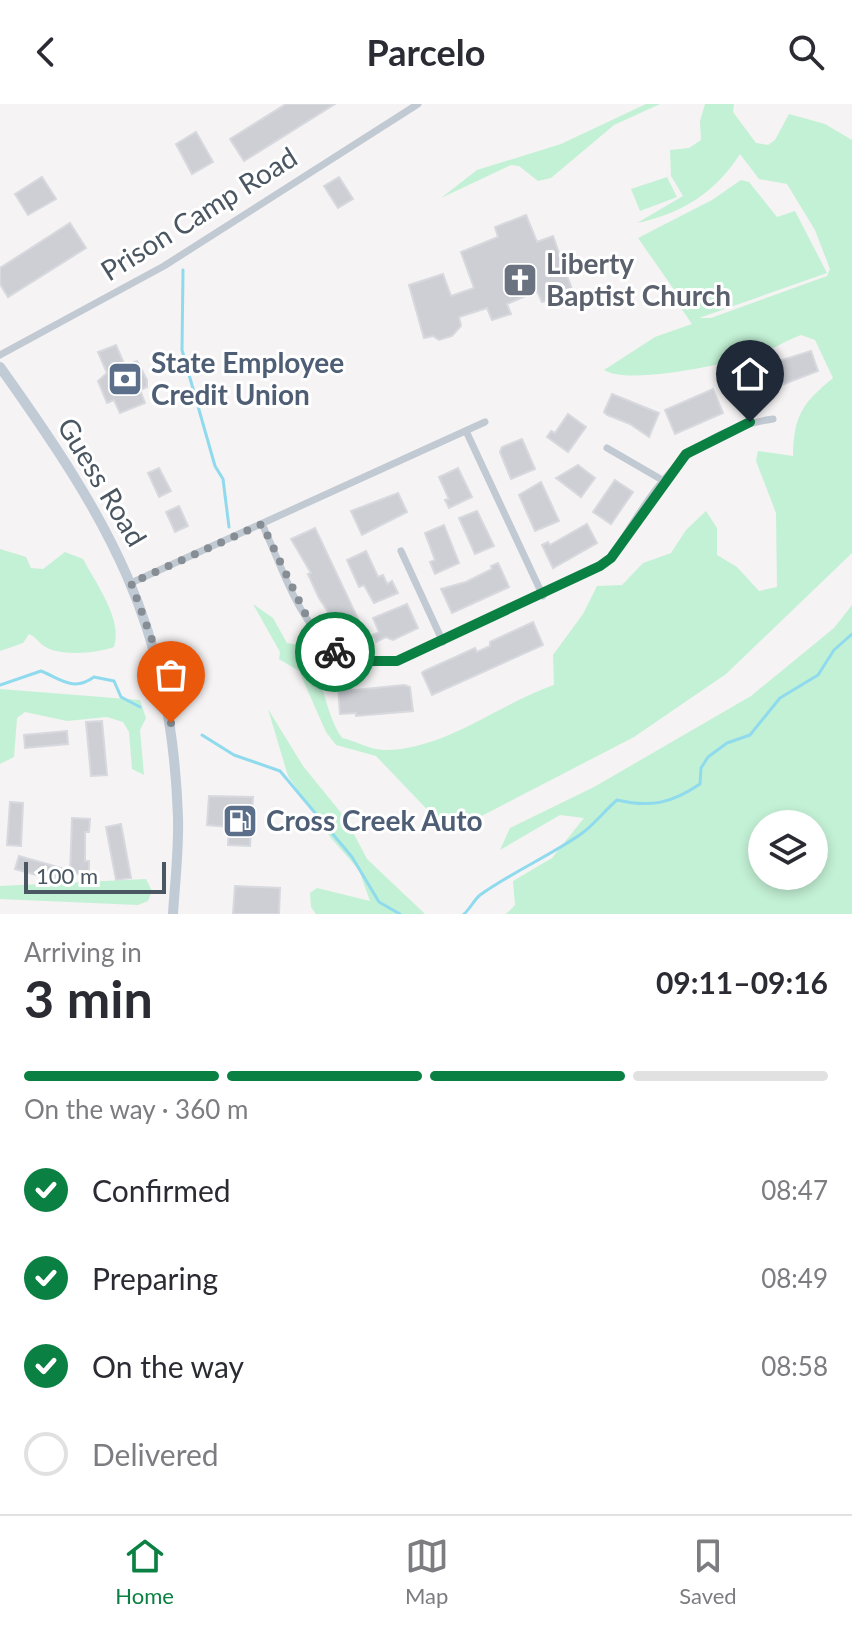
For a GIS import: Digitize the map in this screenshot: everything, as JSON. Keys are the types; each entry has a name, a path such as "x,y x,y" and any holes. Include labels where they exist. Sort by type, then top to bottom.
{"main road":[{"name":"Guess Road","path":"0,367 102,519 131,583 155,648 171,723 178,826 173,914"}],"street":[{"name":"Prison Camp Road","path":"0,355 164,266 418,104"},
{"path":"262,524 314,632 335,651 358,661 377,664 397,661 543,596 611,558 686,454 750,422 773,419"},
{"path":"131,583 485,422"},
{"path":"466,431 543,596"},
{"path":"607,448 664,481"},
{"path":"401,551 443,642"}],"green space":[{"path":"646,104 660,104 614,125 551,178 538,181 519,166 511,165 441,198 477,170 561,144"},
{"path":"705,104 734,104 733,112 756,143 768,145 775,140 789,114 825,124 852,140 852,553 726,674 634,737 466,824 442,825 376,756 336,745 326,732 299,671 279,659 280,652 253,604 273,618 287,643 305,646 342,738 383,750 406,748 450,735 554,685 553,655 583,614 597,586 622,585 643,563 671,553 686,530 706,511 717,528 717,555 737,567 759,591 777,587 776,513 756,461 758,451 793,456 795,430 802,411 833,378 815,340 801,335 762,353 681,371 635,376 604,370 655,337 692,324 679,305 689,311 638,238 712,200 741,180 749,182 777,217 795,211 827,273 699,318 711,318 827,276 830,269 815,230 787,184 759,179 740,154 720,180 696,199 668,214 637,223 683,196 671,176 670,150 689,148 701,140 700,121"},
{"path":"667,177 677,197 640,211 631,189"},
{"path":"0,549 26,557 31,568 43,569 65,552 83,559 112,613 116,636 114,647 89,652 59,652 44,646 29,634 23,643 0,651"},
{"path":"852,605 852,914 506,914 515,905 513,881 552,858 584,818 560,815 500,850 510,828 594,787 751,696 834,628"},
{"path":"0,689 140,700 146,718 140,730 144,775 132,769 129,732 123,722 107,717 67,721 25,712 17,718 14,757 0,764"},
{"path":"268,709 303,766 346,819 367,859 425,914 316,914 311,907 310,893 317,888 370,901 359,870 331,838 288,776"},
{"path":"146,879 152,891 148,901 138,905 0,899 0,886"}],"building":[{"path":"286,104 335,104 244,161 230,139"},
{"path":"196,132 213,162 192,174 176,144"},
{"path":"42,177 56,199 28,215 15,194"},
{"path":"339,177 353,199 338,208 324,186"},
{"name":"Liberty Baptist Church","path":"526,215 537,242 553,236 573,292 542,302 537,291 507,304 511,314 492,320 487,308 459,317 461,326 452,336 439,340 433,336 424,338 409,285 443,274 451,296 474,288 461,252 498,237 495,227"},
{"path":"70,223 86,248 8,297 0,284 0,268"},
{"path":"116,345 125,366 137,361 147,380 147,387 140,390 145,403 120,413 114,400 107,403 98,381 107,373 98,352"},
{"path":"811,351 818,371 742,400 735,380 747,371"},
{"path":"713,389 723,413 675,434 665,410"},
{"path":"612,394 659,413 649,437 604,412"},
{"path":"568,414 586,427 568,452 547,437 551,431 555,433"},
{"path":"522,439 535,469 511,479 500,452 502,447"},
{"path":"578,465 595,478 581,497 556,478"},
{"path":"159,468 171,491 159,497 148,473"},
{"path":"458,468 472,497 449,508 445,500 449,499 439,477"},
{"path":"615,480 633,492 611,524 593,512"},
{"path":"541,482 559,521 535,531 519,495"},
{"path":"398,493 407,512 362,535 351,511"},
{"path":"179,506 188,526 175,532 166,512"},
{"path":"477,511 494,546 475,554 459,518"},
{"path":"587,524 597,543 553,568 542,545 548,542 550,545"},
{"path":"444,525 459,563 435,574 430,562 435,560 425,533"},
{"path":"315,528 359,621 340,630 319,598 308,574 311,573 291,539"},
{"path":"366,551 378,577 383,575 387,584 392,581 398,593 374,603 364,585 359,587 347,560"},
{"path":"498,563 509,587 452,613 441,589 466,582"},
{"path":"407,604 418,628 393,640 386,637 376,642 373,635 379,632 373,618"},
{"path":"533,622 543,645 432,695 422,673 424,671 475,648 477,652 490,646 490,642"},
{"path":"338,687 355,690 410,687 413,711 356,716 356,713 340,714"},
{"path":"102,721 107,775 91,776 86,722"},
{"path":"67,731 68,744 25,748 24,735"},
{"name":"Cross Creek Auto","path":"209,796 253,797 250,846 228,845 229,827 207,825"},
{"path":"10,802 23,803 21,846 7,845"},
{"path":"72,818 90,819 89,832 85,832 85,861 89,861 89,874 70,874"},
{"path":"121,824 131,878 116,880 106,827"},
{"path":"19,856 61,868 58,881 15,869"},
{"path":"235,886 280,888 279,914 233,914"}],"waterway":[{"path":"183,270 182,350 215,466 223,479 229,527"},
{"path":"464,914 480,895 581,834 617,800 640,804 661,802 680,796 700,784 701,768 708,757 727,743 750,735 780,698 818,675 834,650 852,634"},
{"path":"0,685 41,671 73,684 94,677 114,681 121,697 140,707"},
{"path":"202,735 234,755 280,771 352,857 379,902 400,914"}],"way so far":[{"path":"171,723 155,648 131,583 262,524 314,632 335,652"}],"place":[{"name":"Liberty Baptist Church","path":"520,280"},
{"name":"State Employee Credit Union","path":"125,379"},
{"name":"Cross Creek Auto","path":"240,821"}],"route":[{"path":"335,652 377,664 397,661 543,596 600,566 611,558 686,454 750,422"}]}
